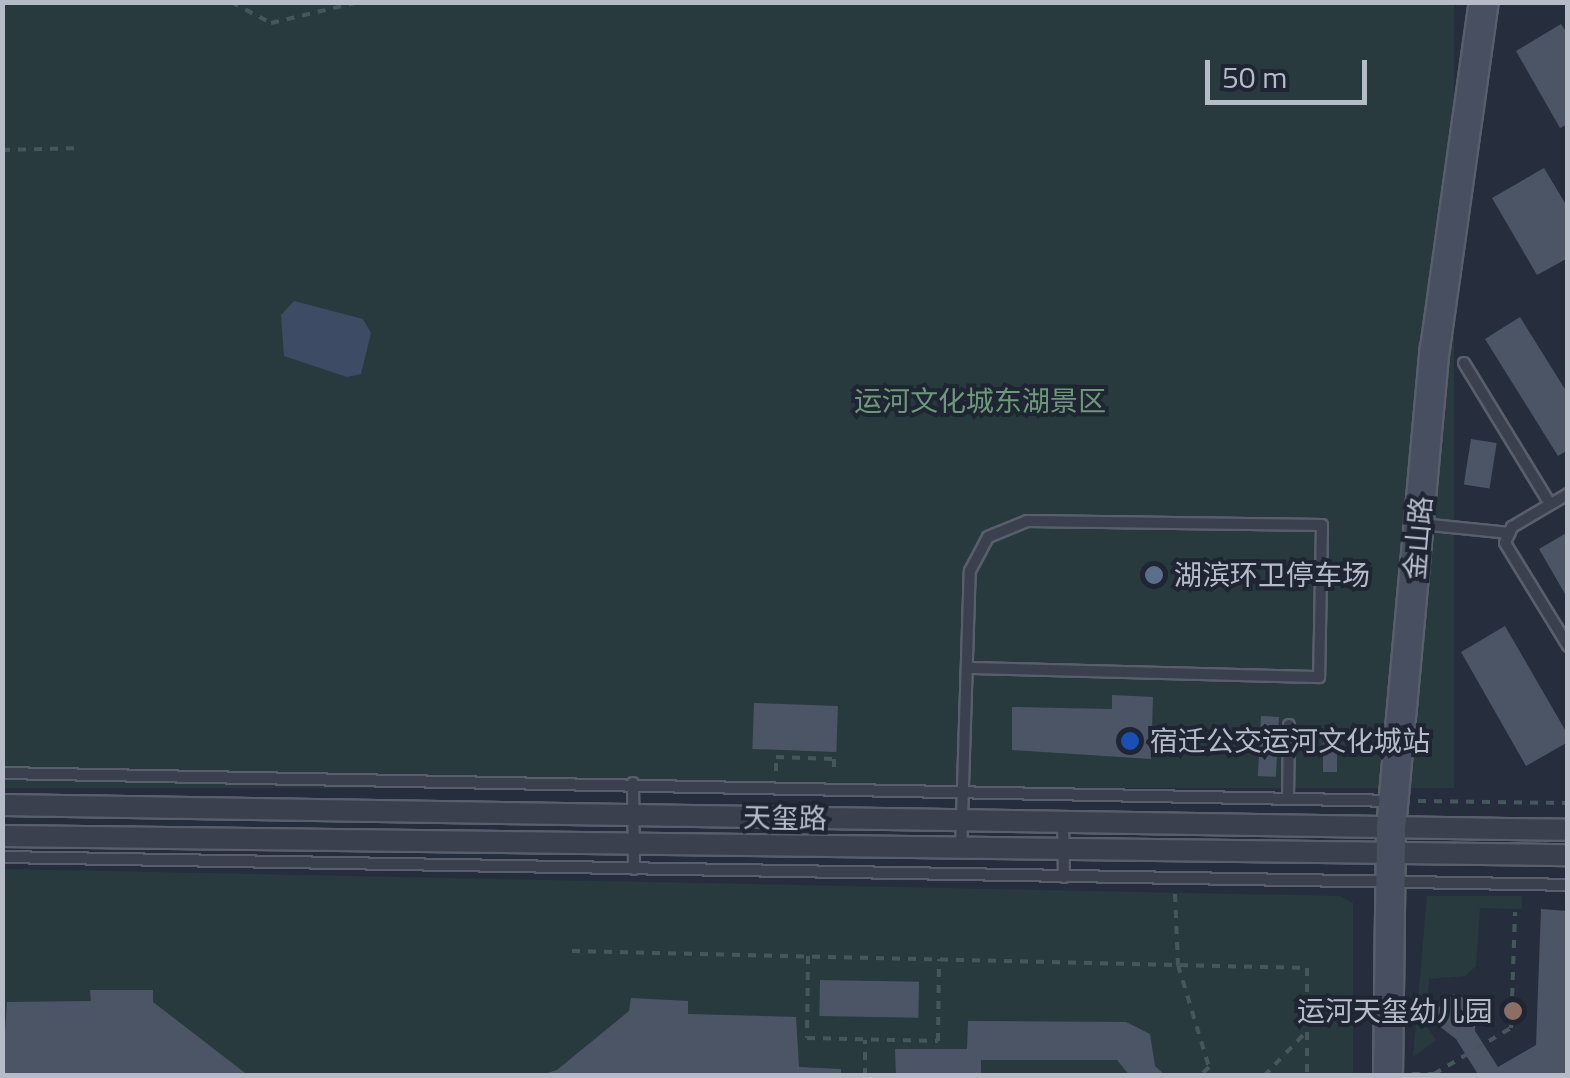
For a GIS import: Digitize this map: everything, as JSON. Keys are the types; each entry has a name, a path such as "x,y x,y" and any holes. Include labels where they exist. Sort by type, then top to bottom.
{"street":[{"name":"金山路","path":"1388,1076 1391,827 1435,349 1484,2"},
{"name":"天玺路","path":"2,805 1568,830"},
{"name":"天玺路","path":"2,836 1063,852 1391,827 1568,855"}],"lane":[{"path":"1464,363 1550,504"},
{"path":"1568,494 1510,533 1505,543 1568,646"},
{"path":"961,851 970,571 988,537 1010,524 1322,524 1319,677 968,668"},
{"path":"1419,524 1510,533"},
{"path":"1288,798 1289,726"},
{"path":"2,773 1288,798 1391,827"},
{"path":"633,783 634,869"},
{"path":"1063,822 1064,877"},
{"path":"2,857 1388,885 1568,884"}],"path":[{"path":"231,2 271,23 359,2"},
{"path":"2,150 82,148"},
{"path":"776,786 776,758 834,759 834,787"},
{"path":"1391,827 1568,803"},
{"path":"1174,879 1178,965 1208,1066 1200,1076"},
{"path":"1434,1074 1511,1028 1514,912"},
{"path":"572,951 1306,968 1307,1076"},
{"path":"808,956 807,1038 865,1040 938,1041 939,960"},
{"path":"1264,1076 1307,1032"},
{"path":"865,1040 865,1076"}],"green space":[{"name":"运河文化城东湖景区","path":"2,3 1454,3 1454,788 2,788"},
{"path":"3,869 1340,896 1353,903 1353,1075 3,1076"},
{"path":"1427,896 1522,896 1522,909 1480,908 1476,966 1465,976 1429,979 1425,1024 1436,1040 1413,1057"}],"water":[{"path":"294,301 363,319 371,333 361,374 347,377 284,356 281,315"}],"building":[{"path":"1561,24 1568,35 1568,124 1560,128 1516,51"},
{"path":"1544,168 1568,208 1568,258 1537,275 1492,198"},
{"path":"1520,317 1568,394 1568,450 1558,456 1485,339"},
{"path":"1471,439 1497,443 1489,489 1464,484"},
{"path":"1568,532 1568,599 1539,549"},
{"path":"1505,626 1568,735 1568,742 1526,766 1461,652"},
{"path":"1112,695 1153,697 1151,759 1012,750 1012,707 1112,709"},
{"path":"754,703 838,706 836,752 752,749"},
{"path":"1261,716 1279,717 1276,777 1258,776"},
{"path":"1323,728 1337,728 1337,772 1323,772"},
{"path":"1541,909 1568,911 1568,1076 1479,1076 1456,1039 1439,1026 1438,1008 1453,994 1477,1003 1475,1031 1498,1067 1536,1045"},
{"path":"820,980 919,982 918,1018 819,1016"},
{"path":"90,990 153,990 153,1002 249,1076 2,1076 7,1002 91,1001"},
{"path":"631,998 688,1001 688,1014 796,1017 799,1067 841,1069 841,1076 537,1076 557,1070 629,1011"},
{"path":"968,1021 1126,1022 1150,1034 1155,1066 1166,1076 1130,1076 1117,1060 981,1060 981,1076 896,1076 895,1049 967,1049"}],"place":[{"name":"湖滨环卫停车场","path":"1154,575"},
{"name":"宿迁公交运河文化城站","path":"1130,741"},
{"name":"运河天玺幼儿园","path":"1513,1011"}]}
